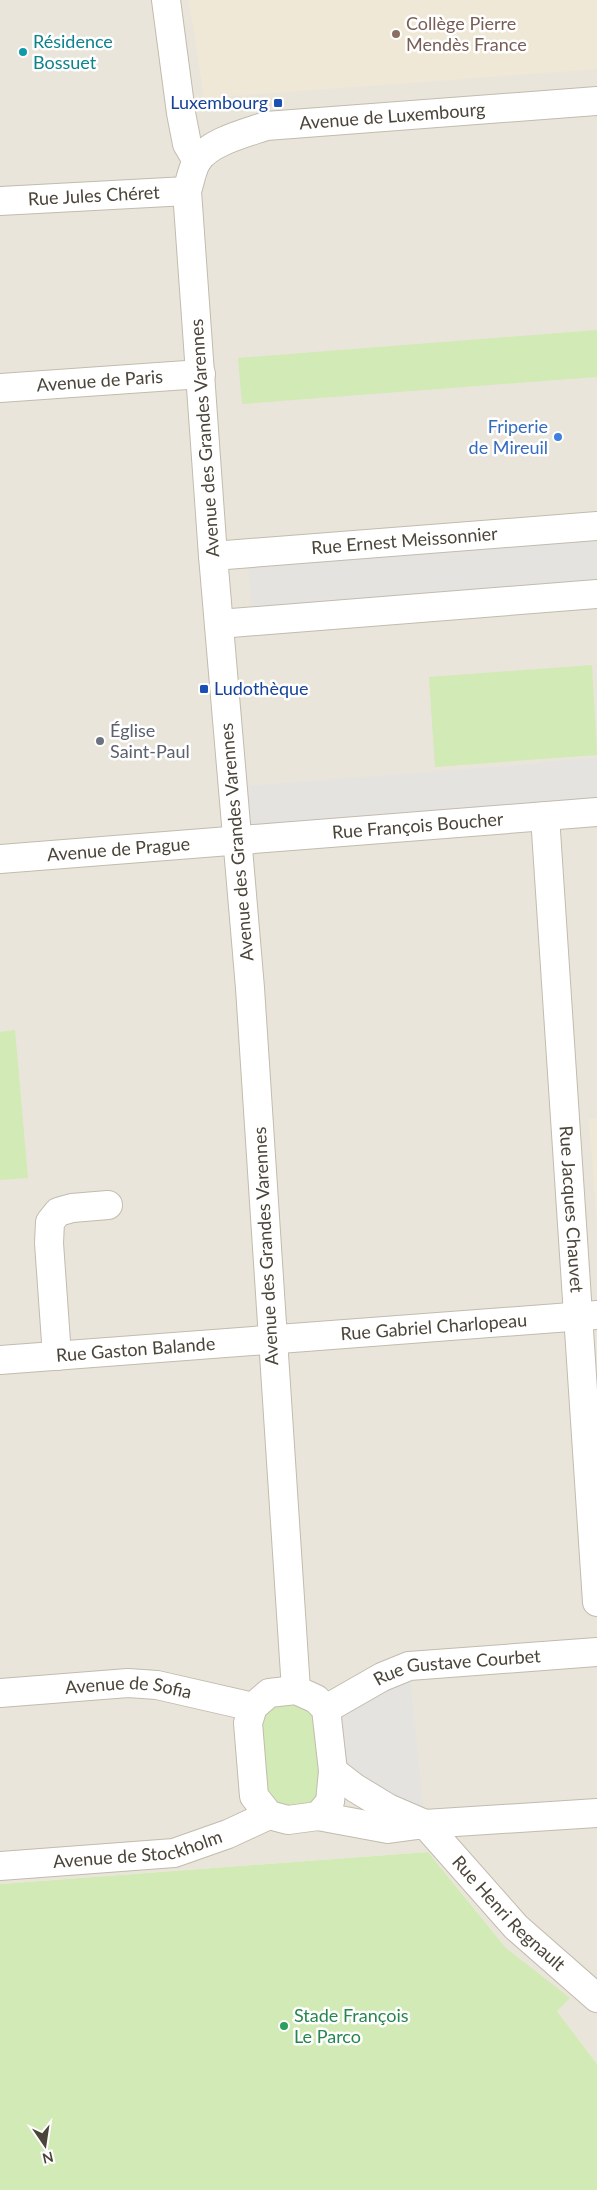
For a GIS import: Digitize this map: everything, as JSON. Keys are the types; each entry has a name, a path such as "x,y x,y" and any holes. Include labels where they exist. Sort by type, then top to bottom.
{"street":[{"path":"166,0 180,112 187,144 197,161"},
{"name":"Avenue de Luxembourg","path":"197,161 212,148 226,140 266,126 597,101"},
{"name":"Avenue des Grandes Varennes","path":"197,161 187,191 213,556 261,1156 271,1339 296,1690"},
{"name":"Rue Jules Chéret","path":"0,202 187,191"},
{"name":"Avenue de Paris","path":"0,388 201,374"},
{"name":"Rue Ernest Meissonnier","path":"213,556 597,526"},
{"path":"219,624 597,594"},
{"name":"Rue François Boucher","path":"237,840 597,812"},
{"name":"Rue Jacques Chauvet","path":"545,816 588,1316 597,1602"},
{"name":"Avenue de Prague","path":"0,858 237,840"},
{"path":"57,1356 49,1243 50,1222 58,1212 72,1208 108,1205"},
{"name":"Rue Gabriel Charlopeau","path":"271,1339 588,1316"},
{"name":"Rue Gaston Balande","path":"0,1360 271,1339"},
{"name":"Rue Gustave Courbet","path":"326,1709 382,1677 409,1666 597,1652"},
{"name":"Avenue de Sofia","path":"0,1694 128,1682 157,1685 253,1707"},
{"path":"318,1816 330,1802 333,1771 326,1709 316,1699 296,1690 269,1693 253,1707 248,1723 254,1796 268,1815 288,1820 318,1816 388,1828 597,1813"},
{"path":"333,1771 355,1788 388,1808 425,1824"},
{"name":"Avenue de Stockholm","path":"0,1866 174,1853 228,1834 268,1815"},
{"name":"Rue Henri Regnault","path":"425,1824 516,1927 597,1998"}],"shaded area":[{"path":"0,0 597,0 597,2064 557,2011 569,1998 506,1948 428,1852 0,1884"},
{"name":"Collège Pierre Mendès France","path":"189,0 597,0 597,69 204,98"},
{"path":"597,526 597,594 253,622 247,554"},
{"path":"597,758 597,812 237,840 233,787 541,763 543,788 542,762"},
{"path":"597,1118 597,1227 589,1119"},
{"path":"409,1666 425,1824 333,1771 326,1709"}],"green space":[{"path":"597,330 597,377 242,404 238,358"},
{"path":"592,665 597,755 435,767 429,677"},
{"path":"15,1030 28,1178 0,1180 0,1032"},
{"path":"316,1699 330,1802 269,1815 253,1707"},
{"name":"Stade François Le Parco","path":"428,1852 506,1948 570,1998 557,2011 597,2064 597,2190 0,2190 0,1884"}],"place":[{"name":"Collège Pierre Mendès France","path":"396,34"},
{"name":"Résidence Bossuet","path":"23,52"},
{"name":"Luxembourg","path":"278,103"},
{"name":"Friperie de Mireuil","path":"558,437"},
{"name":"Ludothèque","path":"204,689"},
{"name":"Église Saint-Paul","path":"100,741"},
{"name":"Stade François Le Parco","path":"284,2026"}]}
